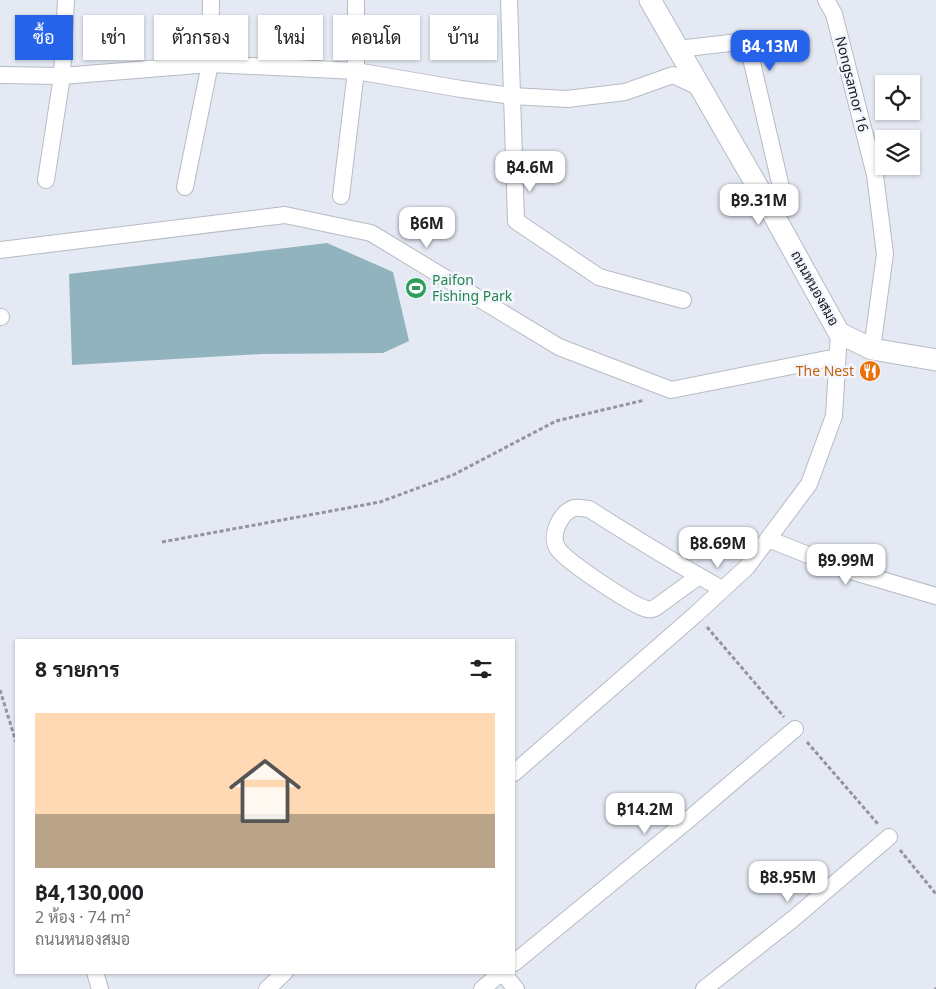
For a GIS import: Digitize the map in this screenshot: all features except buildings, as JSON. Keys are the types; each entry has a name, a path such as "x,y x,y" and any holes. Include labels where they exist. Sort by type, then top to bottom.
{"street":[{"path":"46,180 62,76 66,0"},
{"path":"185,187 210,64 211,0"},
{"path":"341,196 356,71 356,0"},
{"path":"509,0 516,221 599,277 683,300"},
{"name":"ถนนหนองสมอ","path":"650,0 840,333 872,349 936,360"},
{"name":"Nongsamor 16","path":"826,0 834,14 875,175 885,254 872,349"},
{"path":"678,49 747,41 784,200"},
{"path":"0,74 62,76 210,64 356,71 512,96 567,99 625,92 674,75 699,87"},
{"path":"0,250 285,215 371,233 560,347 671,390 838,357"},
{"path":"515,772 747,567 809,484 834,416 840,333"},
{"path":"698,576 655,608 649,610 636,605 581,568 558,549 554,535 560,519 568,512 576,507 589,510 673,563 698,576 722,589"},
{"path":"768,539 841,568 936,596"},
{"path":"515,962 795,729"},
{"path":"704,989 793,919 889,837"},
{"path":"96,974 100,989"},
{"path":"266,989 283,974"},
{"path":"482,989 500,974"},
{"path":"504,974 516,989"}],"path":[{"path":"162,542 380,502 453,475 556,421 653,398 671,390"},
{"path":"696,614 936,894"},
{"path":"0,690 15,739"}],"water":[{"path":"327,243 393,272 409,341 383,353 262,354 72,365 69,274"}],"place":[{"name":"Paifon Fishing Park","path":"416,288"},
{"name":"The Nest","path":"870,371"}]}
